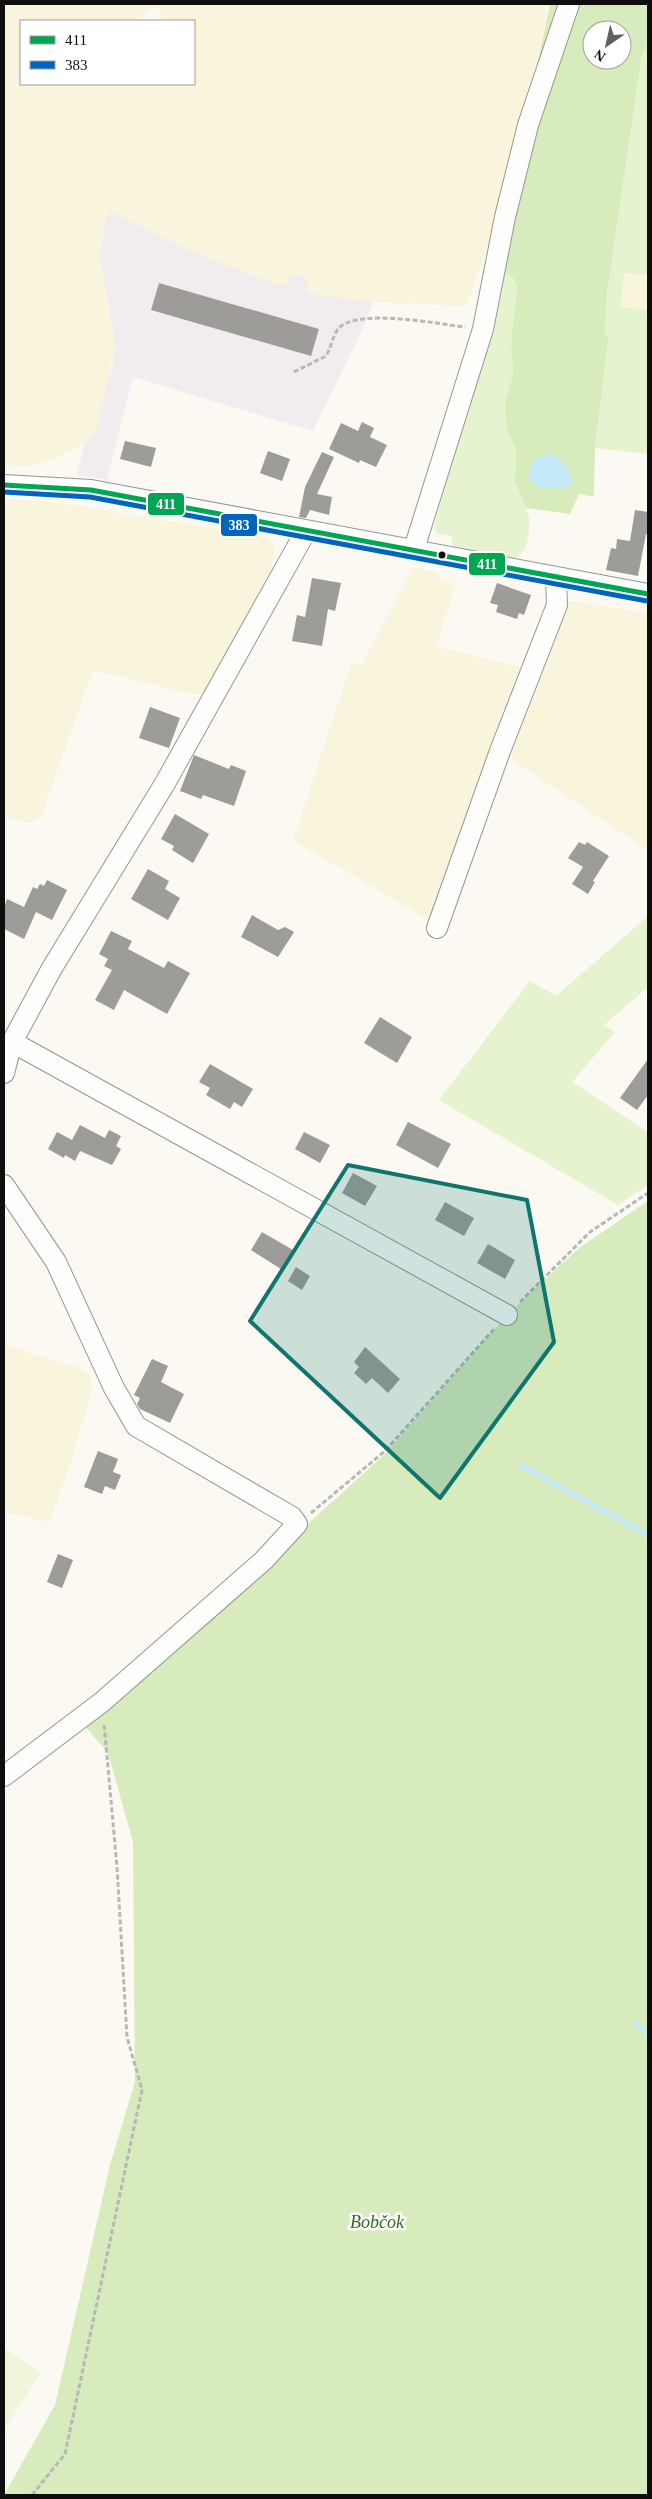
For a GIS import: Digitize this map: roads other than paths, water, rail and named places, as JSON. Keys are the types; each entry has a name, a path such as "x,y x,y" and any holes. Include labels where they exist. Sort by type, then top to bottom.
{"street":[{"path":"414,549 483,329 505,217 528,125 569,4"},
{"path":"4,485 91,490 306,531 414,549 556,579 648,594"},
{"path":"4,1073 12,1042 52,968 164,785 306,531"},
{"path":"437,928 497,760 557,606 556,579"},
{"path":"12,1042 507,1315"},
{"path":"4,1185 56,1262 114,1388 136,1426 292,1517 297,1524 264,1560 102,1702 4,1776"}],"water":[{"path":"550,454 565,463 573,482 570,486 547,488 536,486 528,478 534,460"}],"waterway":[{"path":"522,1466 648,1535"},
{"path":"636,2024 648,2033"}],"park label":[{"name":"Bobčok","path":"377,2222"}]}
